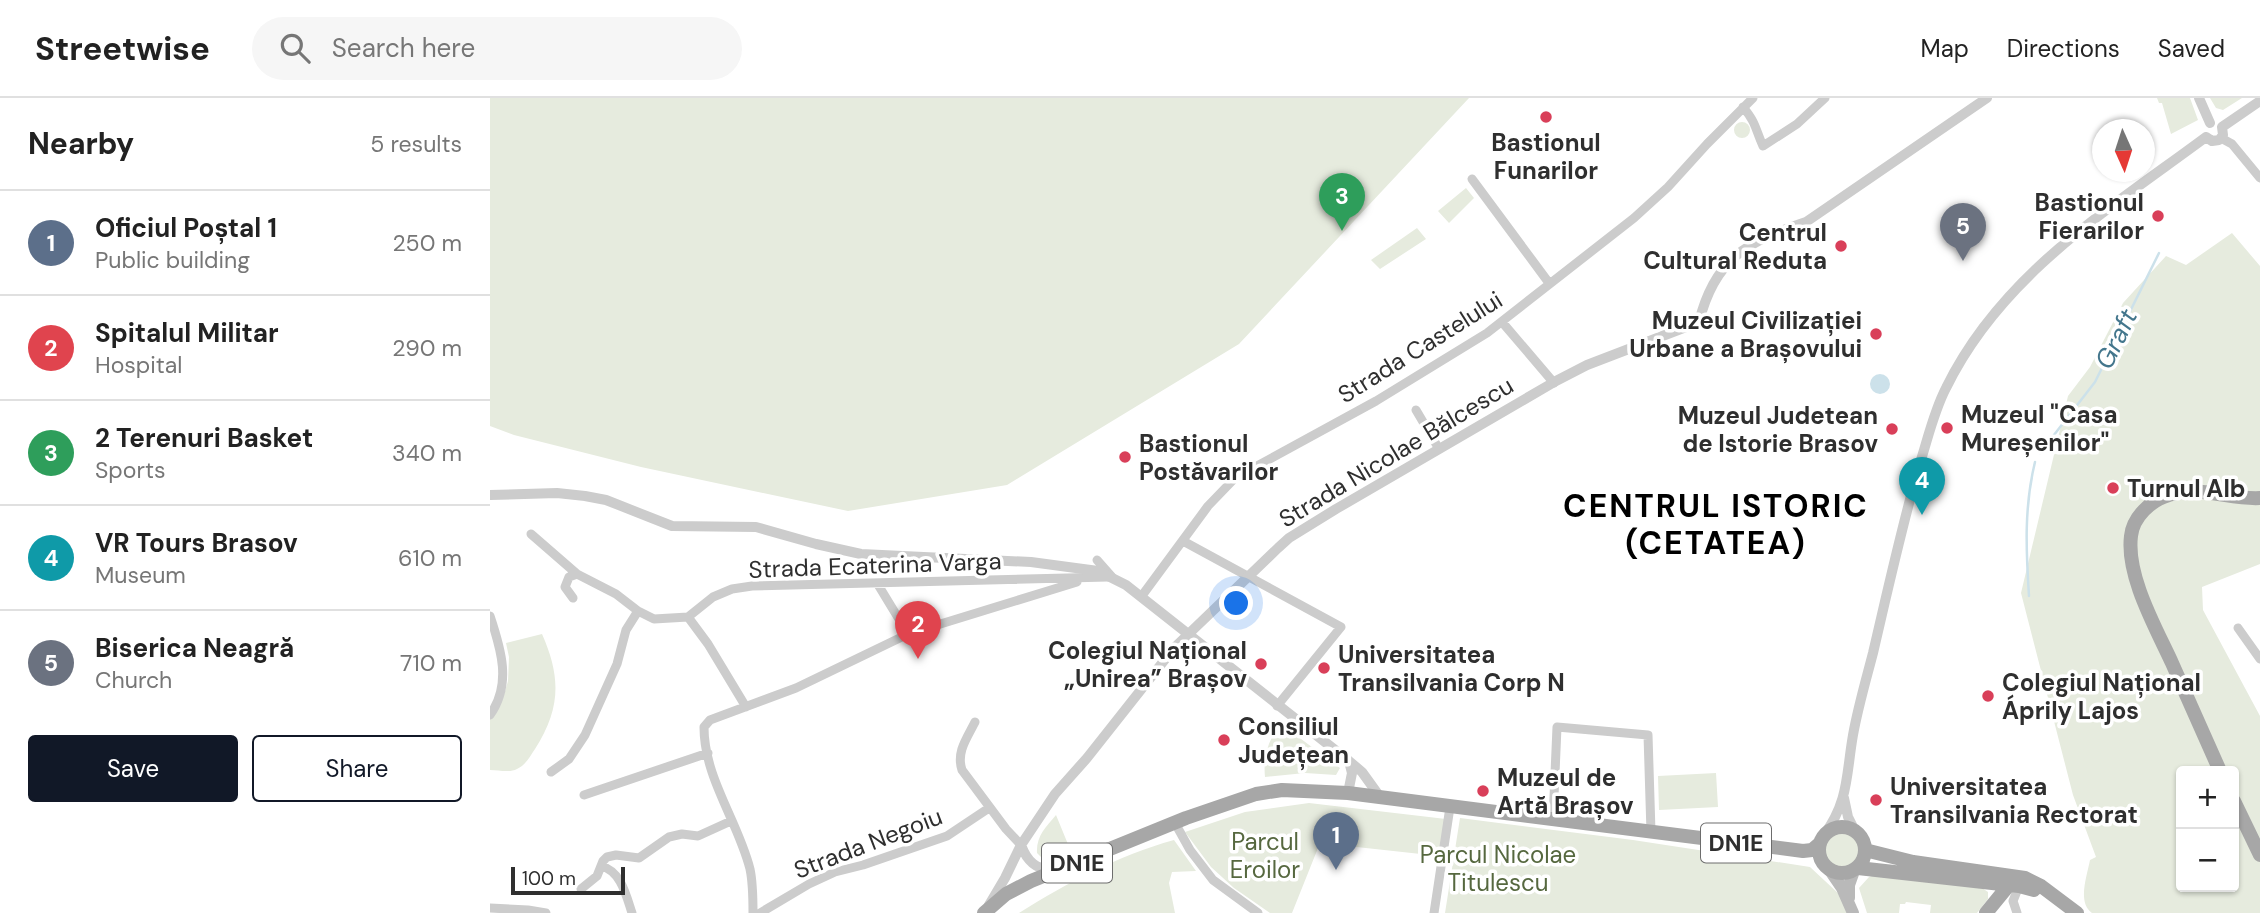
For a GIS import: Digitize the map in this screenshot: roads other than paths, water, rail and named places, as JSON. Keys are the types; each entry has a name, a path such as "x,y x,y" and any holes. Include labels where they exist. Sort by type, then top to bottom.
{"main road":[{"path":"2218,766 2146,605 2133,565 2131,532 2141,514 2150,505 2168,495 2188,492 2260,498"},
{"name":"DN1E","path":"984,913 1006,894 1068,866 1235,800 1282,790 1348,793 1803,851 1812,850 1829,831 1842,827 1855,831"},
{"path":"2239,811 2260,855"},
{"path":"1852,909 1849,891 1856,869 1863,861 1865,850 1855,831"},
{"path":"1822,839 1820,858 1852,909"},
{"path":"1865,850 1992,878 2014,882 2033,881 2077,913"},
{"path":"1829,869 1841,873 1856,869 1992,878"},
{"path":"1989,909 1992,878"},
{"path":"1989,909 2014,882"}],"street":[{"name":"Strada Castelului","path":"1142,597 1208,506 1236,478 1376,401 1502,322 1643,210 1753,98"},
{"path":"1743,107 1757,125 1757,133 1763,146 1797,124 1825,98"},
{"name":"Strada Nicolae Bălcescu","path":"984,913 1021,845 1055,794 1187,634 1289,538 1587,365 1699,321 1712,285 1731,258 1781,231 1806,222 1987,98"},
{"path":"2199,98 2210,123"},
{"path":"2260,101 2222,132 2213,141 2206,137 2204,130 2210,123 2218,123 2222,132 2232,145 2260,177"},
{"path":"1822,839 1838,814 1844,798 1853,733 1908,507 1935,414 1953,374 1995,312 2042,260 2130,190 2206,137"},
{"path":"1472,178 1549,283"},
{"path":"1502,322 1554,383"},
{"path":"1416,410 1439,449"},
{"path":"490,495 585,496 606,500 672,526 756,527 861,554 1023,561 1093,570 1112,577 1142,597 1349,761 1362,772 1380,797"},
{"path":"531,534 577,574 616,594 647,617 663,620 688,617 708,644 746,707"},
{"path":"1183,541 1341,627 1277,706"},
{"path":"1097,560 1112,577"},
{"path":"573,598 565,587 569,578 577,574"},
{"name":"Strada Ecaterina Varga","path":"688,617 713,597 733,589 752,586 1112,577"},
{"path":"753,913 749,868 718,790 708,753 704,727 710,720 796,688 908,634 1085,579"},
{"path":"877,583 908,634"},
{"path":"551,772 569,759 585,736 617,664 626,630 638,611"},
{"path":"490,617 500,651 503,676 502,692 490,715"},
{"path":"2238,628 2260,659"},
{"path":"975,722 961,749 960,763 989,808 1038,868 1050,870 1068,866"},
{"path":"1553,820 1557,727 1648,735 1651,832"},
{"path":"584,795 708,753"},
{"path":"1348,793 1352,773 1349,761"},
{"path":"1844,798 1848,817 1855,831"},
{"path":"1434,913 1450,807"},
{"name":"Strada Negoiu","path":"760,913 835,872 863,866 947,836 989,808"},
{"path":"581,888 597,876 607,857 616,855 639,858 669,837 682,834 698,836 731,821"},
{"path":"1175,822 1190,850 1213,880 1258,913"},
{"path":"601,866 614,873 632,913"},
{"path":"2014,882 2013,901 2017,913"},
{"path":"490,908 546,913"}],"water":[{"path":"1880,374 1887,377 1890,384 1887,391 1880,394 1873,391 1870,384 1873,377"}],"waterway":[{"name":"Graft","path":"2040,453 2095,382 2159,253"},
{"name":"Graft","path":"2029,596 2027,512 2035,462"}],"place":[{"name":"Bastionul Funarilor","path":"1546,117"},
{"name":"Bastionul Fierarilor","path":"2158,216"},
{"name":"2 Terenuri Basket","path":"1342,231"},
{"name":"Centrul Cultural Reduta","path":"1841,246"},
{"name":"Biserica Neagră","path":"1963,261"},
{"name":"Muzeul Civilizației Urbane a Brașovului","path":"1876,334"},
{"name":"Muzeul \"Casa Mureșenilor\"","path":"1947,428"},
{"name":"Muzeul Judetean de Istorie Brasov","path":"1892,429"},
{"name":"Bastionul Postăvarilor","path":"1125,457"},
{"name":"Turnul Alb","path":"2113,488"},
{"name":"VR Tours Brasov","path":"1922,515"},
{"name":"Spitalul Militar","path":"918,659"},
{"name":"Colegiul Național „Unirea” Brașov","path":"1261,664"},
{"name":"Universitatea Transilvania Corp N","path":"1324,668"},
{"name":"Colegiul Național Áprily Lajos","path":"1988,696"},
{"name":"Consiliul Județean","path":"1224,740"},
{"name":"Muzeul de Artă Brașov","path":"1483,791"},
{"name":"Universitatea Transilvania Rectorat","path":"1876,800"},
{"name":"Oficiul Poștal 1","path":"1336,870"}],"district":[{"name":"CENTRUL ISTORIC (CETATEA)","path":"1716,524"}],"park label":[{"name":"Parcul Eroilor","path":"1265,855"},
{"name":"Parcul Nicolae Titulescu","path":"1498,868"}]}
